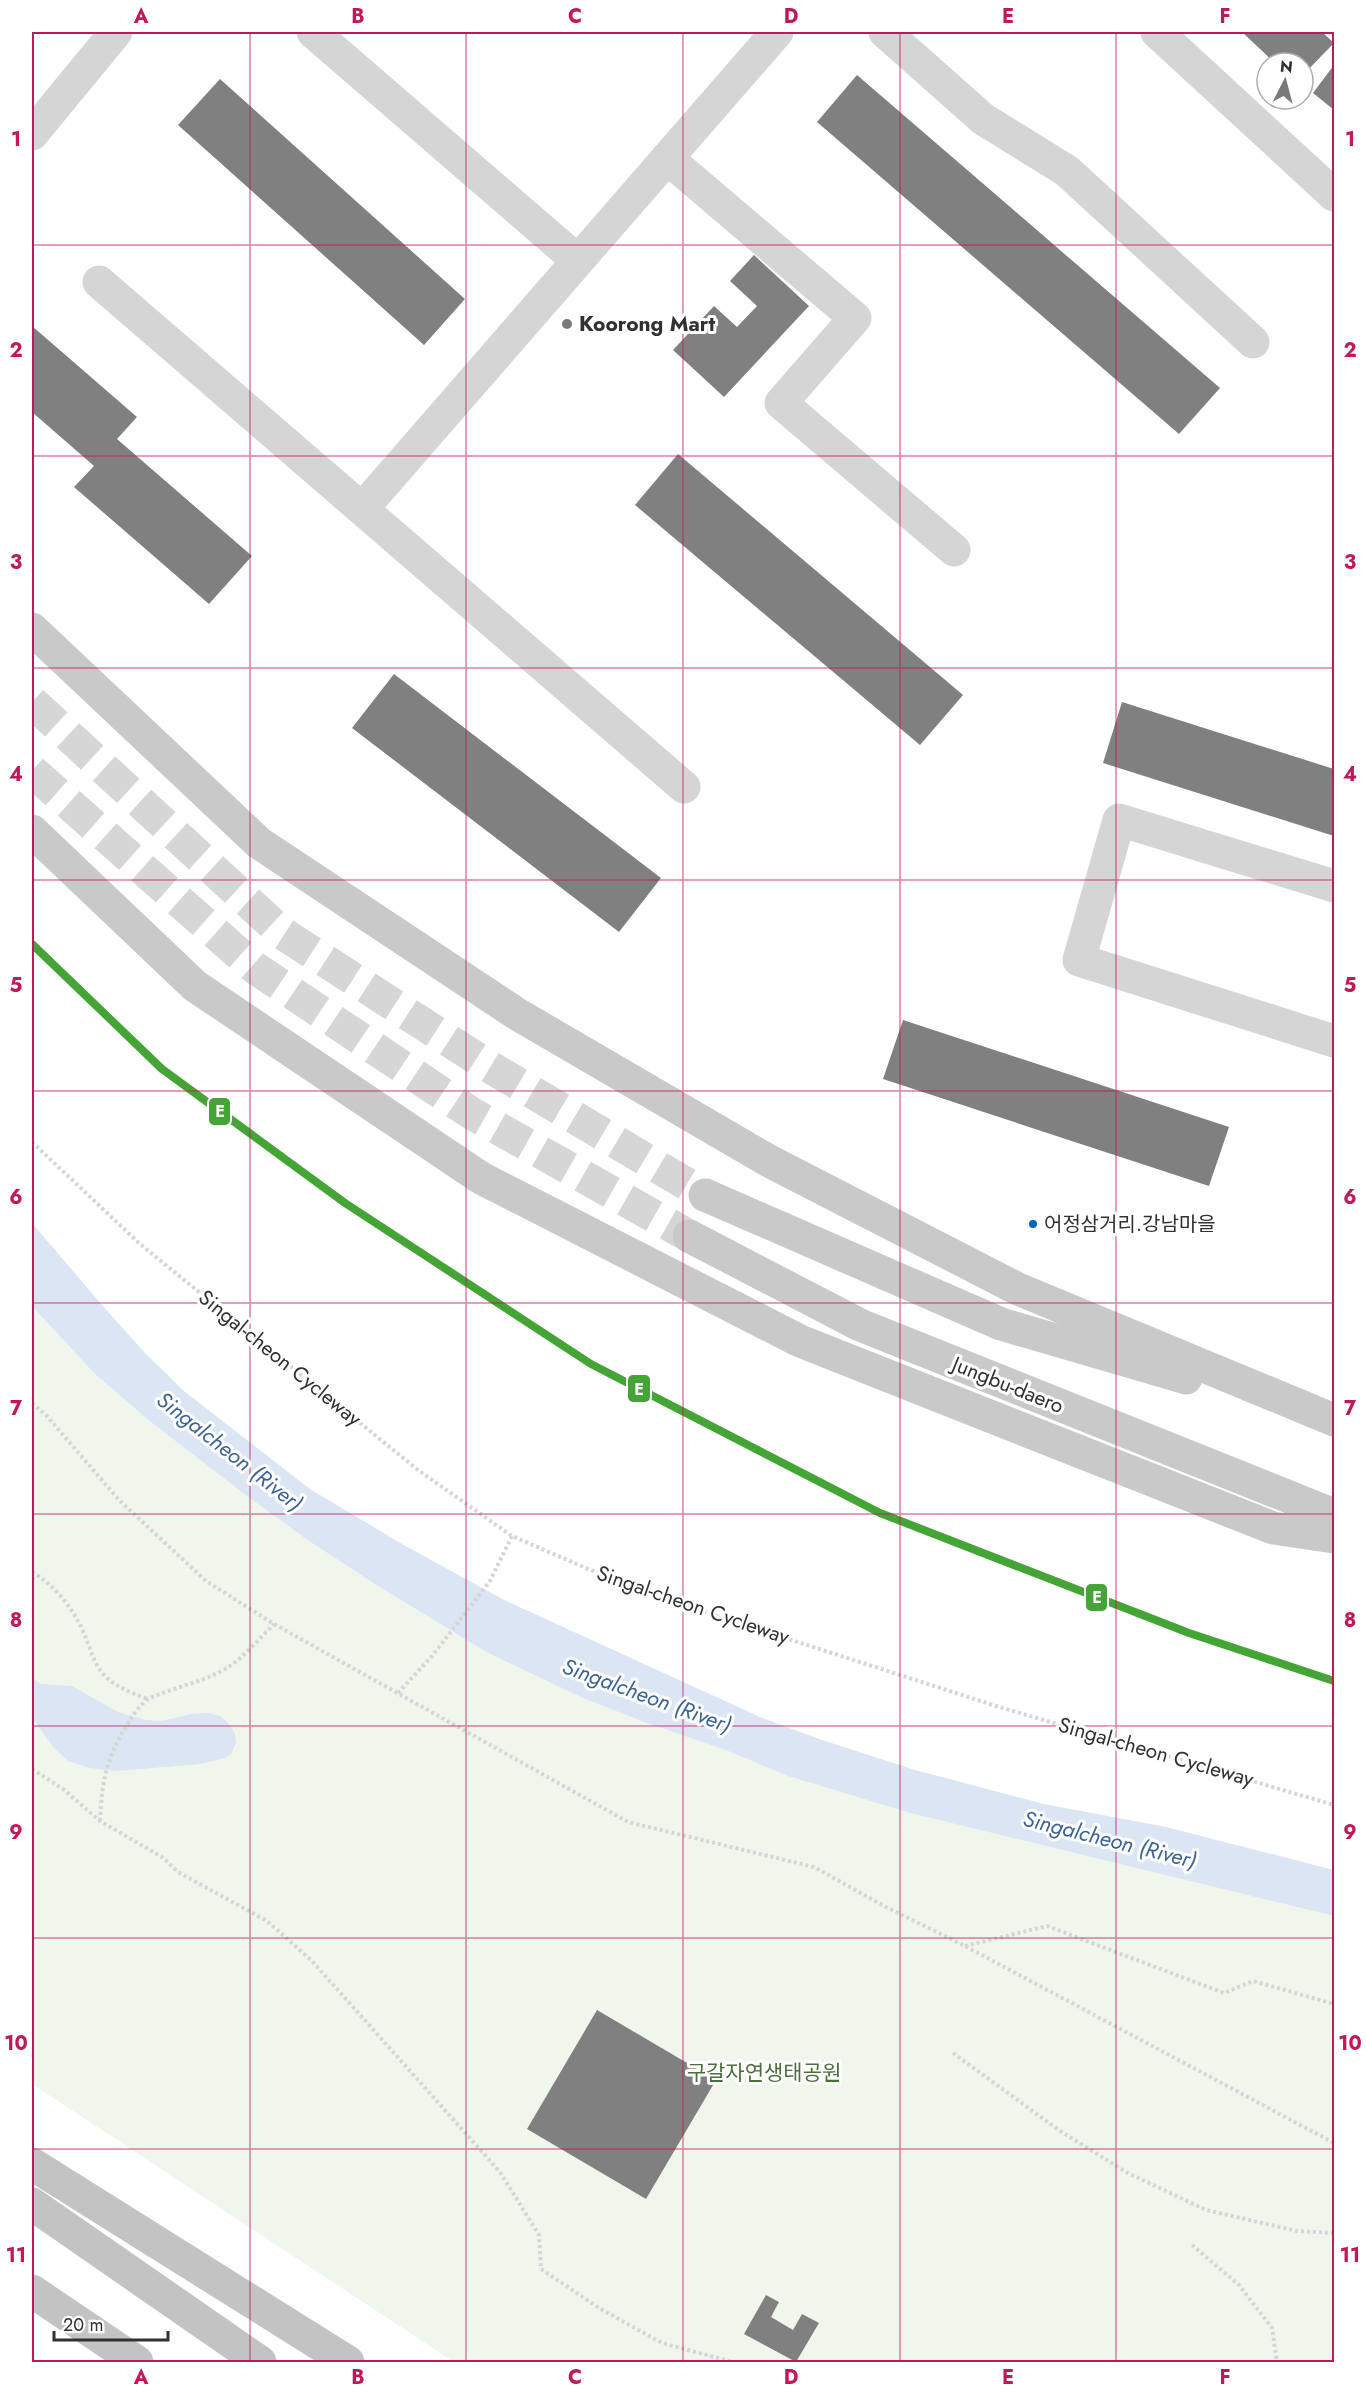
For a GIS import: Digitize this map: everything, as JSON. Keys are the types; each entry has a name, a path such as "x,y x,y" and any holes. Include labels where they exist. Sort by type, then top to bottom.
{"highway":[{"path":"32,2164 348,2362"},
{"path":"32,2204 261,2362"},
{"path":"32,2291 137,2362"}],"main road":[{"path":"32,629 259,843 517,1014 769,1161 1018,1289 1335,1421"},
{"path":"32,831 195,986 481,1178 800,1341 1273,1528 1335,1538"},
{"path":"705,1196 1001,1324 1335,1421"},
{"name":"Jungbu-daero","path":"689,1236 860,1325 1335,1515"}],"street":[{"path":"32,131 117,32"},
{"path":"313,32 578,261"},
{"path":"362,509 777,32"},
{"path":"885,32 983,119 1067,171 1253,342"},
{"path":"1157,32 1335,195"},
{"path":"667,158 855,318 781,403 954,550"},
{"path":"99,282 684,787"},
{"path":"1335,886 1119,820 1079,960 1335,1041"}],"path":[{"name":"Singal-cheon Cycleway","path":"32,1142 158,1259 418,1470 512,1536 637,1590 996,1706 1335,1804"},
{"path":"32,1403 46,1415 119,1500 206,1581 274,1624 628,1822 814,1866 884,1906 965,1946 1335,2144"},
{"path":"398,1693 433,1655 490,1581 512,1536"},
{"path":"32,1579 34,1573 66,1601 103,1674 117,1685 148,1700"},
{"path":"100,1821 102,1782 112,1749 135,1712 148,1700 229,1666 274,1624"},
{"path":"32,1769 63,1789 100,1821 162,1857 177,1872 267,1921 312,1961 500,2172 539,2235 542,2269 599,2308 662,2343 733,2362"},
{"path":"965,1946 1047,1926 1224,1993 1252,1981 1335,2004"},
{"path":"953,2053 1060,2131 1128,2174 1206,2210 1297,2231 1335,2233"},
{"path":"1192,2245 1239,2285 1272,2328 1277,2362"}],"green space":[{"name":"구갈자연생태공원","path":"32,1306 94,1373 147,1419 306,1539 488,1653 585,1699 728,1751 788,1776 910,1813 1334,1916 1334,2362 454,2362 32,2084"}],"water":[{"name":"Singalcheon (River)","path":"32,1223 144,1352 184,1391 310,1489 402,1544 504,1600 760,1717 819,1739 915,1770 1044,1804 1166,1827 1334,1870 1334,1916 910,1813 788,1776 728,1751 585,1699 488,1653 306,1539 147,1419 94,1373 32,1306"},
{"path":"32,1678 41,1684 72,1686 118,1712 146,1720 161,1721 207,1713 221,1716 235,1734 236,1743 231,1754 225,1758 201,1764 116,1771 90,1768 68,1761 54,1748 32,1718"}],"building":[{"path":"1242,32 1322,32 1334,43 1315,63 1315,51 1262,51"},
{"path":"1334,65 1334,110 1315,95 1315,90"},
{"path":"857,75 1220,388 1179,434 817,122"},
{"path":"220,79 465,299 424,345 178,125"},
{"path":"754,255 809,306 724,397 673,350 714,306 737,327 757,306 730,281"},
{"path":"32,326 137,417 117,439 252,556 209,604 74,487 94,466 32,412"},
{"path":"678,454 963,695 920,745 635,505"},
{"path":"394,674 661,878 619,932 352,728"},
{"path":"1122,702 1334,769 1334,836 1103,763"},
{"path":"903,1020 1229,1127 1209,1186 883,1079"},
{"path":"597,2010 716,2080 646,2199 527,2129"},
{"path":"766,2295 779,2302 771,2317 793,2330 802,2314 819,2323 796,2362 744,2334"}],"tunnel":[{"path":"32,702 282,933 490,1067 705,1195"},
{"path":"32,771 255,968 471,1113 689,1236"}],"transit line":[{"name":"E","path":"32,944 162,1069 345,1203 591,1364 880,1513 1189,1633 1334,1681"}],"place":[{"name":"Koorong Mart","path":"567,324"},
{"name":"어정삼거리.강남마을","path":"1033,1224"}]}
